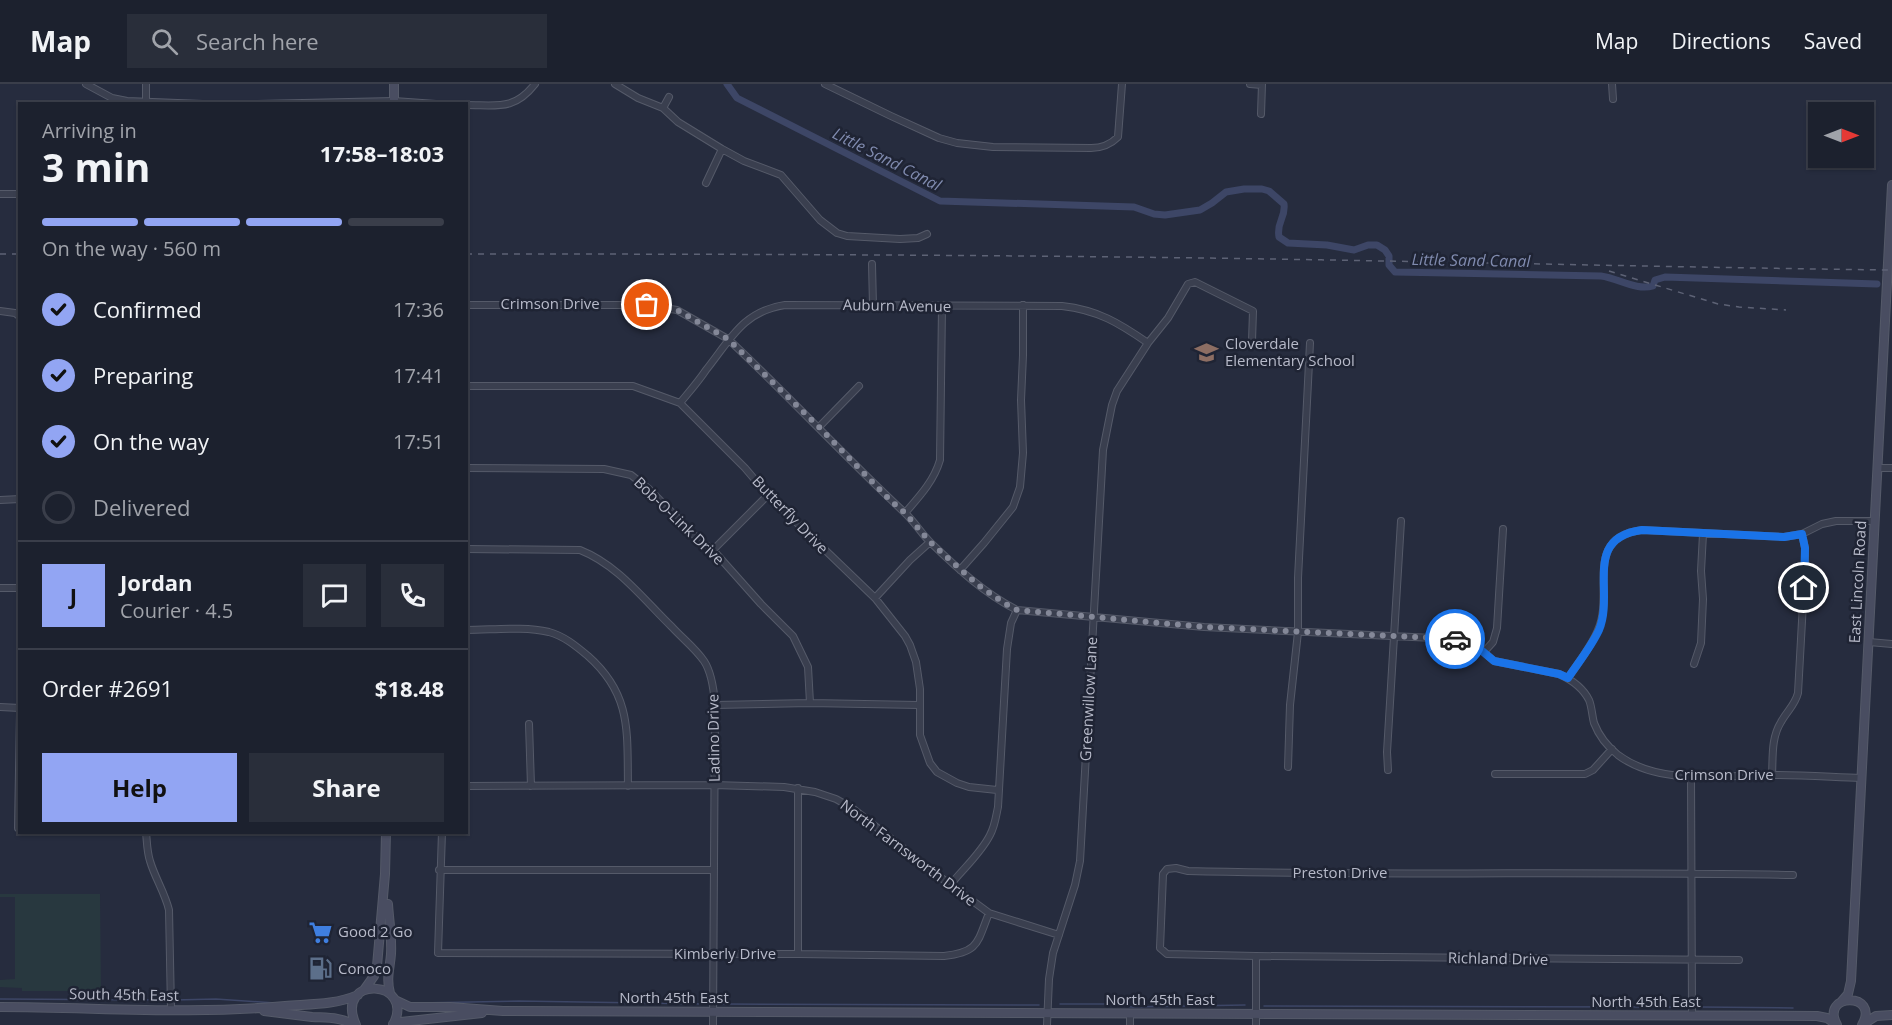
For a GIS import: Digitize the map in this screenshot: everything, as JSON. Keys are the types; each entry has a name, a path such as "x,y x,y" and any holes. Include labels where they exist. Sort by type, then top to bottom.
{"main road":[{"path":"394,84 394,102"},
{"name":"East Lincoln Road","path":"1839,1004 1848,994 1851,981 1892,185"},
{"path":"386,834 386,874 391,943 387,978 397,1010 393,1025"},
{"path":"355,1025 351,1008 374,976 377,966 386,874"},
{"name":"East Lincoln Road","path":"1851,981 1866,1015 1862,1025"},
{"name":"North 45th East","path":"361,992 379,988 410,1007 503,1011 1817,1016 1827,1018 1838,1025"},
{"name":"South 45th East","path":"248,1010 323,1003 341,1000 361,992"},
{"path":"1838,1025 1834,1017 1839,1004 1850,999 1860,1003 1869,1011 1888,1015"},
{"name":"North 45th East","path":"1817,1016 1827,1013 1839,1004"},
{"name":"South 45th East","path":"0,1007 248,1010 341,1018 355,1025"},
{"name":"North 45th East","path":"393,1025 401,1022 503,1011"},
{"path":"1862,1025 1875,1016 1888,1015"}],"street":[{"path":"86,84 112,98 146,102 146,84"},
{"path":"468,105 513,103 525,96 535,84"},
{"path":"615,84 638,98 663,108 678,122 722,149 744,161 781,175 820,220 837,233 847,236 900,239 918,238 927,234"},
{"path":"825,84 939,138 957,143 993,147 1067,148 1102,148 1118,137 1122,84"},
{"path":"1250,84 1262,84 1261,114"},
{"path":"1611,84 1613,99"},
{"path":"663,108 669,97"},
{"path":"706,183 722,149"},
{"path":"0,194 18,194"},
{"path":"872,264 873,306"},
{"name":"Greenwillow Lane","path":"1047,1025 1049,979 1053,953 1075,885 1080,861 1103,450 1107,424 1117,391 1191,282 1253,311 1252,341"},
{"name":"Crimson Drive","path":"468,304 647,305 677,310 728,339 905,513 930,542 978,585 1017,610 1204,627 1455,639 1474,644 1494,661 1559,674 1568,678 1589,700 1595,724 1605,743 1634,766 1652,773 1676,776 1773,775 1861,778"},
{"name":"Auburn Avenue","path":"680,403 728,339 756,313 770,307 808,304 1062,306 1089,310 1122,325 1148,343"},
{"path":"960,570 1013,507 1020,487 1023,453 1021,400 1023,305"},
{"path":"905,513 931,482 940,460 942,306"},
{"path":"0,311 18,315"},
{"path":"1288,767 1290,705 1298,632 1298,578 1310,343"},
{"name":"Butterfly Drive","path":"468,386 633,386 680,403 745,468 768,495 874,598 910,645 916,662 920,689 920,735 930,763 936,772 969,787 998,790"},
{"path":"819,427 859,386"},
{"name":"Bob-O-Link Drive","path":"468,468 604,469 631,475 649,489 699,540 713,550 793,636 808,667 810,703"},
{"path":"1877,468 1892,468"},
{"path":"713,550 768,495"},
{"path":"0,500 18,500"},
{"path":"1388,770 1387,752 1401,521"},
{"path":"1568,678 1599,629 1603,608 1605,553 1616,540 1628,532 1642,530 1784,537 1802,534 1822,524 1836,521 1875,521"},
{"path":"1484,652 1493,642 1497,628 1503,529"},
{"path":"1694,664 1701,643 1702,534"},
{"path":"1773,775 1775,734 1780,722 1796,703 1798,693 1805,567 1802,534"},
{"path":"874,598 930,542"},
{"name":"Ladino Drive","path":"468,549 580,550 593,555 607,564 639,593 704,661 714,691 715,705 713,1025"},
{"path":"0,588 18,588"},
{"path":"951,884 978,853 990,835 998,807 1007,649 1011,623 1017,610"},
{"path":"468,630 547,632 565,639 592,659 611,681 623,705 626,720 628,786"},
{"path":"1869,642 1892,644"},
{"path":"715,705 810,703 919,705"},
{"path":"0,706 18,708"},
{"path":"529,724 531,786"},
{"path":"1495,774 1585,774 1593,770 1612,749"},
{"path":"1691,776 1692,1016"},
{"name":"North Farnsworth Drive","path":"468,786 714,785 798,788 826,795 852,808 989,913 1059,935"},
{"path":"798,788 798,954"},
{"path":"146,834 150,861 169,910 171,1009"},
{"path":"442,834 439,870 714,870"},
{"name":"Preston Drive","path":"1256,956 1167,954 1160,948 1162,882 1163,874 1167,869 1270,873 1692,873"},
{"name":"Kimberly Drive","path":"439,870 438,953 944,956 961,954 976,945 989,913"},
{"path":"1692,873 1793,875"},
{"path":"1256,956 1256,1025"},
{"name":"Richland Drive","path":"1256,956 1739,960"},
{"path":"1130,1014 1130,1025"}],"shaded area":[{"path":"0,894 100,894 101,991 22,991 22,988 0,987 0,980 15,979 15,897 0,897"}],"waterway":[{"name":"Little Sand Canal","path":"727,84 737,98 940,201 1134,207 1165,215 1200,210 1226,192 1262,189 1269,191 1284,204 1284,213 1278,232 1279,237 1288,243 1327,245 1354,250 1368,245 1377,245 1385,250 1389,256 1389,265 1395,272 1601,276 1640,287 1653,286 1655,280 1665,277 1877,284"},
{"path":"0,999 165,1000"},
{"path":"174,1000 216,999 275,1003"},
{"path":"418,1003 519,1001 705,1004"},
{"path":"721,1004 1039,1005"},
{"path":"1060,1004 1118,1004 1131,1007 1245,1005"},
{"path":"1264,1006 1678,1007"},
{"path":"1700,1007 1793,1008"}],"railway":[{"path":"0,254 18,254"},
{"path":"468,254 1154,257 1892,270"},
{"path":"1609,271 1718,304 1786,310"}],"way so far":[{"path":"647,305 677,310 728,339 905,513 930,542 978,585 1017,610 1204,627 1455,639"}],"place":[{"name":"Cloverdale Elementary School","path":"1207,353"},
{"name":"Good 2 Go","path":"320,932"},
{"name":"Conoco","path":"320,969"}],"route":[{"path":"1455,639 1474,644 1494,661 1559,674 1568,678 1599,629 1603,608 1605,553 1616,540 1628,532 1642,530 1784,537 1802,534 1805,548 1804,588"}]}
